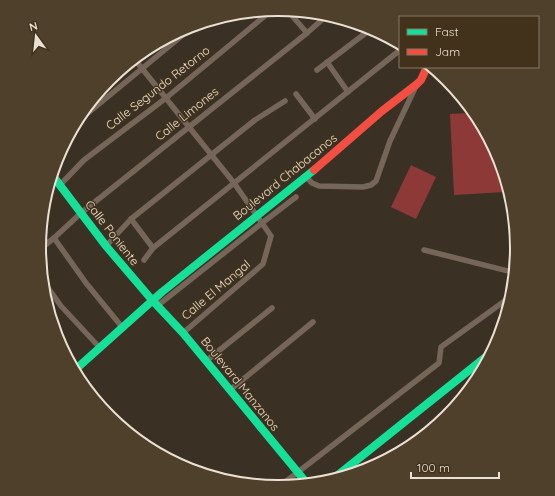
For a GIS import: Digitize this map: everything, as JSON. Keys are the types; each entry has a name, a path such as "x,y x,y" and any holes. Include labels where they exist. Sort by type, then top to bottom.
{"street":[{"name":"Calle Segundo Retorno","path":"60,185 84,160 166,98 265,16"},
{"path":"292,16 307,33"},
{"name":"Calle Limones","path":"46,244 81,213 322,20"},
{"path":"317,70 365,34"},
{"path":"89,113 178,39"},
{"path":"144,260 153,248 399,51"},
{"path":"327,62 348,92"},
{"path":"138,63 234,183 259,219"},
{"name":"Boulevard Chabacanos","path":"79,367 122,327 155,303 259,219 382,111 417,84 421,80 426,70"},
{"path":"306,177 312,183 319,186 363,188 371,186 376,181 390,142 417,84"},
{"path":"296,94 315,119"},
{"path":"106,246 131,219 255,120 285,101"},
{"name":"Calle Poniente","path":"56,180 130,276 155,303"},
{"name":"Boulevard Chabacanos","path":"259,219 296,197"},
{"path":"131,219 153,248"},
{"name":"Calle El Mangal","path":"183,332 264,264 270,236 259,219"},
{"path":"54,238 86,283 122,327"},
{"path":"424,250 508,271"},
{"path":"49,289 61,306 100,348"},
{"path":"288,480 439,363 441,348 503,302"},
{"name":"Boulevard Manzanos","path":"155,303 183,332 302,479"},
{"path":"206,360 272,308"},
{"path":"230,390 313,322"},
{"path":"344,470 479,362"}],"shaded area":[{"path":"466,113 486,145 503,192 454,195 450,114"},
{"path":"411,165 436,177 416,219 391,207"}],"traffic: fast":[{"path":"79,367 162,292 314,170"},
{"path":"56,180 106,246 152,300 183,333 303,479"},
{"path":"344,470 479,362"}],"traffic: jam":[{"path":"314,170 382,111 417,84 421,80 426,70"}]}
